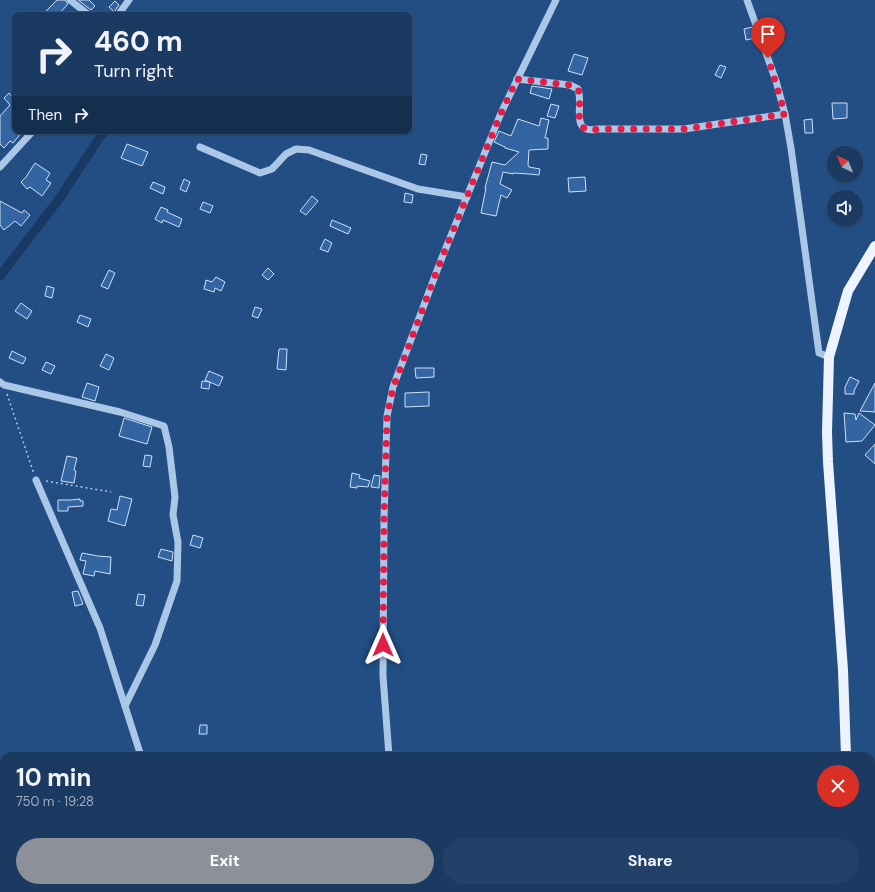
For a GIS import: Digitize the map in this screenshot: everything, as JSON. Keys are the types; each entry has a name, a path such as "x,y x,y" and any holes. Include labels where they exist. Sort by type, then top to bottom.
{"main road":[{"path":"846,752 844,670 828,462 827,432 829,357 848,291 875,246"}],"street":[{"path":"70,0 85,12"},
{"path":"120,12 129,0"},
{"path":"389,752 383,676 384,519 387,416 393,388 441,260 467,197 517,79 556,0"},
{"path":"747,0 776,81 785,114 819,353 829,357"},
{"path":"517,79 570,85 578,89 580,95 579,122 584,128 591,130 684,129 785,114"},
{"path":"0,167 30,134"},
{"path":"200,146 260,173 272,169 286,154 296,148 309,150 418,189 467,197"},
{"path":"2,383 120,412 164,426 169,447 175,497 173,515 178,542 177,581 155,645 125,706"},
{"path":"36,480 100,628 140,752"}],"path":[{"path":"2,383 36,480 111,492"}],"building":[{"path":"57,0 65,0 68,4 61,12 45,12"},
{"path":"78,0 89,0 95,6 91,10"},
{"path":"115,1 119,5 114,12 109,7"},
{"path":"752,27 755,38 746,40 744,29"},
{"path":"574,54 588,58 582,75 568,71"},
{"path":"720,65 726,67 721,78 715,75"},
{"path":"532,86 552,89 549,99 530,93"},
{"path":"9,93 12,96 12,134 20,134 13,143 10,141 4,148 0,144 0,116 10,105 4,98"},
{"path":"832,103 847,103 847,118 833,119"},
{"path":"551,104 559,106 555,118 547,116"},
{"path":"541,118 549,120 545,138 548,138 548,149 529,150 528,165 529,167 540,169 539,175 503,172 500,184 512,190 507,198 501,195 496,216 481,213 485,188 492,162 505,165 519,152 505,148 494,142 499,131 511,136 518,119 539,126"},
{"path":"812,119 813,133 805,133 804,120"},
{"path":"127,144 148,152 142,166 121,158"},
{"path":"421,154 427,155 425,165 419,164"},
{"path":"35,163 50,173 46,180 51,183 42,196 30,187 27,189 21,182"},
{"path":"585,177 586,191 569,192 568,178"},
{"path":"184,179 190,182 186,192 180,189"},
{"path":"153,182 165,187 163,194 150,188"},
{"path":"405,193 413,195 412,203 404,202"},
{"path":"312,196 318,201 306,215 300,211"},
{"path":"0,201 22,213 24,210 30,215 21,226 15,221 4,230 0,225"},
{"path":"203,202 213,206 210,213 200,209"},
{"path":"161,207 168,210 167,212 182,219 179,227 163,220 162,223 155,219"},
{"path":"332,220 351,228 348,234 330,226"},
{"path":"325,239 332,243 328,252 320,249"},
{"path":"268,268 274,274 268,280 262,275"},
{"path":"109,270 115,273 108,289 101,286"},
{"path":"216,277 225,282 221,291 215,288 214,292 204,289 206,280 212,282"},
{"path":"47,286 54,288 52,298 45,296"},
{"path":"21,303 32,311 27,319 15,311"},
{"path":"255,307 262,309 258,318 252,316"},
{"path":"80,315 91,319 88,327 77,322"},
{"path":"279,349 287,349 286,370 277,369"},
{"path":"12,351 26,358 23,364 9,358"},
{"path":"106,354 114,358 109,370 100,366"},
{"path":"46,362 55,366 51,374 42,370"},
{"path":"415,368 434,368 434,377 416,378"},
{"path":"209,371 223,377 219,386 205,380"},
{"path":"850,377 859,381 854,394 845,394 845,387"},
{"path":"202,381 210,382 209,389 201,388"},
{"path":"87,383 99,387 95,401 82,397"},
{"path":"875,383 875,412 860,411"},
{"path":"429,392 429,406 405,407 405,393"},
{"path":"844,413 855,414 856,420 859,413 875,425 862,441 846,442"},
{"path":"124,418 152,427 147,444 119,436"},
{"path":"875,444 875,464 865,455"},
{"path":"145,455 152,456 150,467 143,466"},
{"path":"67,456 77,458 74,470 76,471 74,483 61,481"},
{"path":"352,473 360,475 359,478 370,481 368,487 350,487"},
{"path":"374,475 380,476 379,488 371,487"},
{"path":"120,496 132,499 125,526 108,521 111,509 117,510"},
{"path":"80,499 80,501 83,501 83,506 68,507 68,511 58,511 58,500"},
{"path":"193,535 203,538 200,548 190,545"},
{"path":"161,549 173,552 172,561 158,557"},
{"path":"82,553 111,557 110,574 95,571 94,576 83,574 86,561 80,560"},
{"path":"78,591 83,604 75,606 72,592"},
{"path":"138,594 145,595 143,606 136,605"},
{"path":"200,725 207,725 207,734 199,734"}],"waterway":[{"path":"0,276 59,199 102,134"}],"route":[{"path":"383,645 384,519 387,416 393,388 441,260 501,113 517,79 570,85 578,89 580,95 579,122 584,128 591,130 684,129 785,114 768,58"}]}
